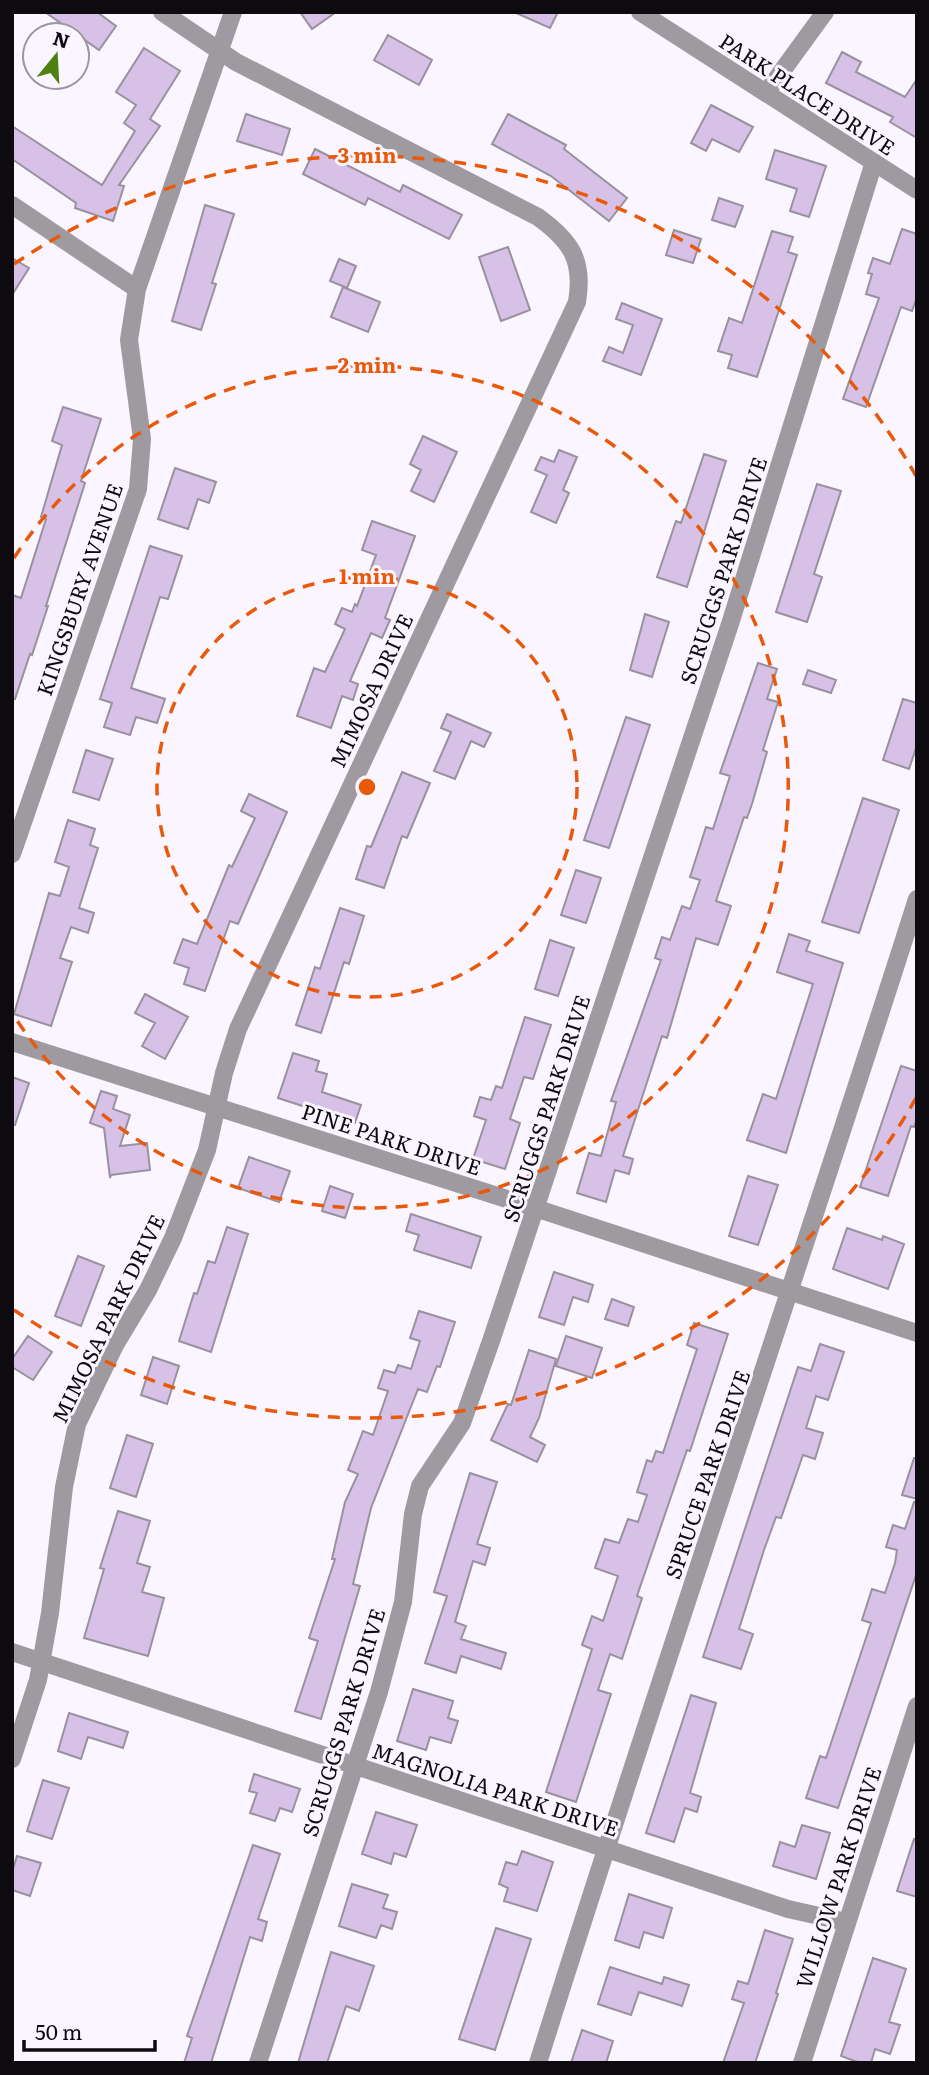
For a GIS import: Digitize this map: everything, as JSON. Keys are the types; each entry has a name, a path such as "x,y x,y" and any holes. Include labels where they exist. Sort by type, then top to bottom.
{"street":[{"path":"162,12 219,51"},
{"name":"KINGSBURY AVENUE","path":"12,854 138,489 142,439 130,340 137,289 233,12"},
{"name":"PARK PLACE DRIVE","path":"640,12 917,190"},
{"path":"766,93 825,12"},
{"name":"MIMOSA DRIVE","path":"217,1105 238,1029 577,302 581,280 576,258 557,231 538,217 342,119 219,51"},
{"name":"SCRUGGS PARK DRIVE","path":"258,2063 379,1692 403,1602 413,1514 420,1486 461,1423 535,1208 730,624 874,162"},
{"path":"12,205 137,289"},
{"name":"SPRUCE PARK DRIVE","path":"538,2063 605,1849 792,1292 917,899"},
{"name":"PINE PARK DRIVE","path":"12,1042 217,1105 917,1333"},
{"name":"MIMOSA PARK DRIVE","path":"12,1759 41,1661 50,1613 64,1487 78,1424 115,1345 148,1290 173,1238 207,1150 217,1105"},
{"name":"MAGNOLIA PARK DRIVE","path":"12,1652 788,1909 846,1922"},
{"name":"WILLOW PARK DRIVE","path":"802,2063 917,1706"}],"building":[{"path":"45,12 97,12 116,26 99,50 91,44 91,21 58,21"},
{"path":"300,12 336,12 312,29"},
{"path":"514,12 558,12 550,28"},
{"path":"388,35 432,60 419,85 374,60"},
{"path":"144,48 180,71 150,119 160,126 119,185 124,186 113,221 75,208 76,203 12,159 12,126 102,185 135,131 124,123 136,105 116,92"},
{"path":"842,52 861,62 856,72 905,97 917,79 917,138 890,122 893,117 826,83"},
{"path":"711,105 753,127 739,152 712,139 706,151 691,143"},
{"path":"246,114 290,129 282,155 237,141"},
{"path":"508,114 566,145 564,149 627,198 609,221 551,176 492,144"},
{"path":"315,149 400,192 403,185 462,215 449,239 368,198 365,205 303,174"},
{"path":"775,150 826,166 809,217 790,211 797,189 766,179"},
{"path":"719,198 743,206 735,227 712,220"},
{"path":"205,205 234,214 212,283 216,284 201,330 172,321"},
{"path":"902,229 917,234 917,297 912,311 901,307 866,407 843,399 879,298 866,294 872,274 868,273 873,258 890,264"},
{"path":"674,230 701,239 693,263 666,255"},
{"path":"772,231 793,237 788,252 797,255 757,377 728,368 732,355 718,351 729,318 742,323"},
{"path":"508,247 530,310 501,321 479,257"},
{"path":"12,258 29,268 12,295"},
{"path":"339,259 356,266 347,288 330,281"},
{"path":"343,287 380,302 368,332 331,317"},
{"path":"622,303 662,319 641,375 603,361 609,347 623,353 633,325 616,319"},
{"path":"63,407 101,419 81,481 85,483 48,606 15,699 12,699 12,595 21,598 46,519 41,517 62,445 52,441"},
{"path":"423,436 457,452 434,502 411,491 421,470 410,464"},
{"path":"559,450 577,457 563,490 569,493 556,523 531,512 547,475 535,470 541,457 554,462"},
{"path":"704,454 726,461 687,587 657,577 676,521 681,523"},
{"path":"175,468 216,482 209,503 198,499 188,529 158,519"},
{"path":"817,484 841,491 814,574 822,577 807,622 776,612"},
{"path":"372,521 415,536 385,618 390,620 382,638 371,633 350,681 358,684 353,700 342,696 331,728 297,716 314,668 325,672 345,629 335,624 342,608 352,612 355,604 357,606 376,555 362,550"},
{"path":"150,546 182,556 168,599 160,597 131,688 165,699 157,723 136,717 130,735 104,727 112,703 100,699"},
{"path":"645,614 669,622 652,677 630,670"},
{"path":"758,663 777,669 767,699 778,702 763,750 767,752 752,804 747,818 744,817 716,901 731,906 718,945 696,938 667,1038 662,1036 623,1156 633,1159 629,1174 615,1170 606,1202 577,1193 589,1153 601,1156 616,1102 611,1101 661,960 655,958 662,937 670,940 682,906 690,909 700,880 690,877 706,827 713,829 730,776 720,773"},
{"path":"808,670 836,680 831,693 803,684"},
{"path":"903,699 917,703 917,745 909,769 883,760"},
{"path":"447,714 491,733 484,747 471,741 455,779 434,771 451,732 441,728"},
{"path":"626,717 650,725 609,848 584,840"},
{"path":"86,750 113,759 99,800 73,792"},
{"path":"402,772 430,783 407,838 402,836 384,888 356,879 367,846 371,847"},
{"path":"249,794 287,812 238,924 230,921 205,991 184,984 189,968 174,963 183,939 197,944 229,865 232,867 255,818 241,811"},
{"path":"863,798 899,810 859,933 822,922"},
{"path":"68,820 95,829 90,845 98,848 79,908 94,913 88,933 71,927 60,958 72,962 51,1026 14,1014 49,893 60,896 69,867 55,862"},
{"path":"576,870 601,878 586,923 561,915"},
{"path":"340,908 364,916 349,964 344,962 321,1033 296,1025 315,967 320,969"},
{"path":"789,934 810,941 806,951 843,963 786,1153 747,1140 763,1094 776,1099 813,984 777,972"},
{"path":"550,940 574,948 558,996 535,989"},
{"path":"145,994 188,1017 165,1059 142,1046 155,1023 135,1013"},
{"path":"525,1017 551,1025 533,1079 524,1077 510,1119 520,1123 505,1169 473,1159 486,1120 474,1116 480,1097 491,1100 496,1086 502,1088"},
{"path":"293,1053 319,1061 316,1071 327,1074 322,1092 361,1105 355,1123 278,1098"},
{"path":"901,1066 917,1071 917,1119 914,1127 911,1126 888,1196 860,1187"},
{"path":"12,1077 29,1083 15,1125 12,1125"},
{"path":"101,1091 117,1096 113,1109 130,1115 120,1146 147,1143 150,1170 111,1175 110,1178 104,1128 90,1123"},
{"path":"249,1157 290,1171 279,1202 238,1188"},
{"path":"748,1176 778,1185 758,1245 729,1236"},
{"path":"330,1186 353,1194 345,1218 322,1211"},
{"path":"411,1214 481,1237 471,1268 414,1250 419,1235 406,1231"},
{"path":"227,1227 248,1234 211,1352 179,1341 194,1293 197,1294 208,1261 215,1263"},
{"path":"847,1228 904,1244 888,1289 833,1269"},
{"path":"78,1256 104,1266 81,1326 55,1316"},
{"path":"554,1272 593,1285 588,1302 573,1297 564,1325 539,1317"},
{"path":"612,1299 634,1307 628,1326 605,1319"},
{"path":"419,1311 455,1322 440,1367 437,1366 427,1392 418,1389 371,1508 353,1584 360,1586 321,1719 295,1711 318,1641 309,1638 335,1559 332,1559 345,1502 358,1474 348,1470 363,1431 373,1435 388,1391 378,1388 384,1370 395,1373 398,1365 411,1369 420,1341 410,1338"},
{"path":"694,1323 728,1334 690,1451 687,1450 637,1596 642,1598 622,1659 610,1654 598,1690 611,1694 576,1802 546,1792 592,1649 582,1645 592,1616 603,1621 618,1576 595,1568 605,1539 619,1543 628,1519 638,1522 647,1495 637,1492 647,1460 652,1462 656,1451 663,1453 697,1349 687,1345"},
{"path":"28,1336 52,1352 33,1380 12,1367 12,1359"},
{"path":"566,1336 602,1348 592,1378 556,1366"},
{"path":"820,1344 844,1352 828,1400 816,1396 806,1428 823,1433 815,1459 803,1455 781,1518 776,1517 764,1550 739,1629 753,1634 741,1669 703,1657 798,1367 811,1371"},
{"path":"529,1350 556,1359 539,1418 530,1437 545,1445 537,1462 491,1440 508,1404 511,1405"},
{"path":"153,1357 179,1366 167,1404 141,1395"},
{"path":"127,1435 153,1444 136,1497 110,1488"},
{"path":"914,1458 917,1458 917,1499 902,1495"},
{"path":"470,1473 497,1482 477,1544 490,1548 485,1565 473,1561 455,1622 466,1626 461,1639 506,1653 501,1669 461,1656 456,1673 425,1663 447,1596 434,1592"},
{"path":"914,1502 917,1503 917,1572 838,1808 806,1798 820,1756 826,1758 871,1623 862,1620 872,1589 885,1593 895,1563 897,1550 886,1547 893,1525 905,1529"},
{"path":"118,1511 150,1521 137,1563 150,1567 142,1592 164,1598 148,1656 84,1638 104,1569 100,1568"},
{"path":"413,1689 453,1701 448,1718 458,1721 451,1743 430,1737 426,1750 397,1741"},
{"path":"691,1695 716,1703 690,1793 701,1797 697,1812 685,1808 674,1842 646,1833"},
{"path":"69,1713 128,1732 123,1748 88,1737 81,1759 58,1751"},
{"path":"254,1774 300,1789 292,1812 280,1808 275,1821 250,1813 257,1793 249,1791"},
{"path":"43,1780 69,1788 52,1839 27,1831"},
{"path":"376,1812 417,1825 406,1857 394,1853 391,1864 362,1854"},
{"path":"802,1825 830,1833 816,1879 773,1866 780,1842 795,1847"},
{"path":"914,1839 917,1840 917,1897 897,1891"},
{"path":"253,1845 280,1854 258,1919 267,1922 262,1941 250,1937 211,2063 184,2063 192,2038 187,2036"},
{"path":"522,1851 553,1862 537,1911 504,1901 508,1888 499,1884 506,1862 517,1865"},
{"path":"17,1856 41,1863 30,1896 12,1890 12,1872"},
{"path":"352,1884 388,1895 383,1908 397,1912 392,1929 381,1925 376,1938 339,1926"},
{"path":"629,1894 672,1908 663,1938 644,1932 639,1948 615,1940"},
{"path":"496,1928 531,1939 495,2050 459,2039"},
{"path":"765,1930 793,1939 776,1993 778,1994 755,2063 723,2063 744,2003 732,1999 738,1981 748,1984"},
{"path":"331,1952 374,1966 359,2011 346,2006 327,2063 298,2063"},
{"path":"873,1958 906,1969 889,2022 900,2025 890,2054 875,2049 871,2063 860,2063 841,2056"},
{"path":"610,1967 662,1984 664,1977 689,1985 682,2006 639,1992 631,2015 598,2004"},
{"path":"582,2030 613,2041 606,2063 571,2063"}]}
